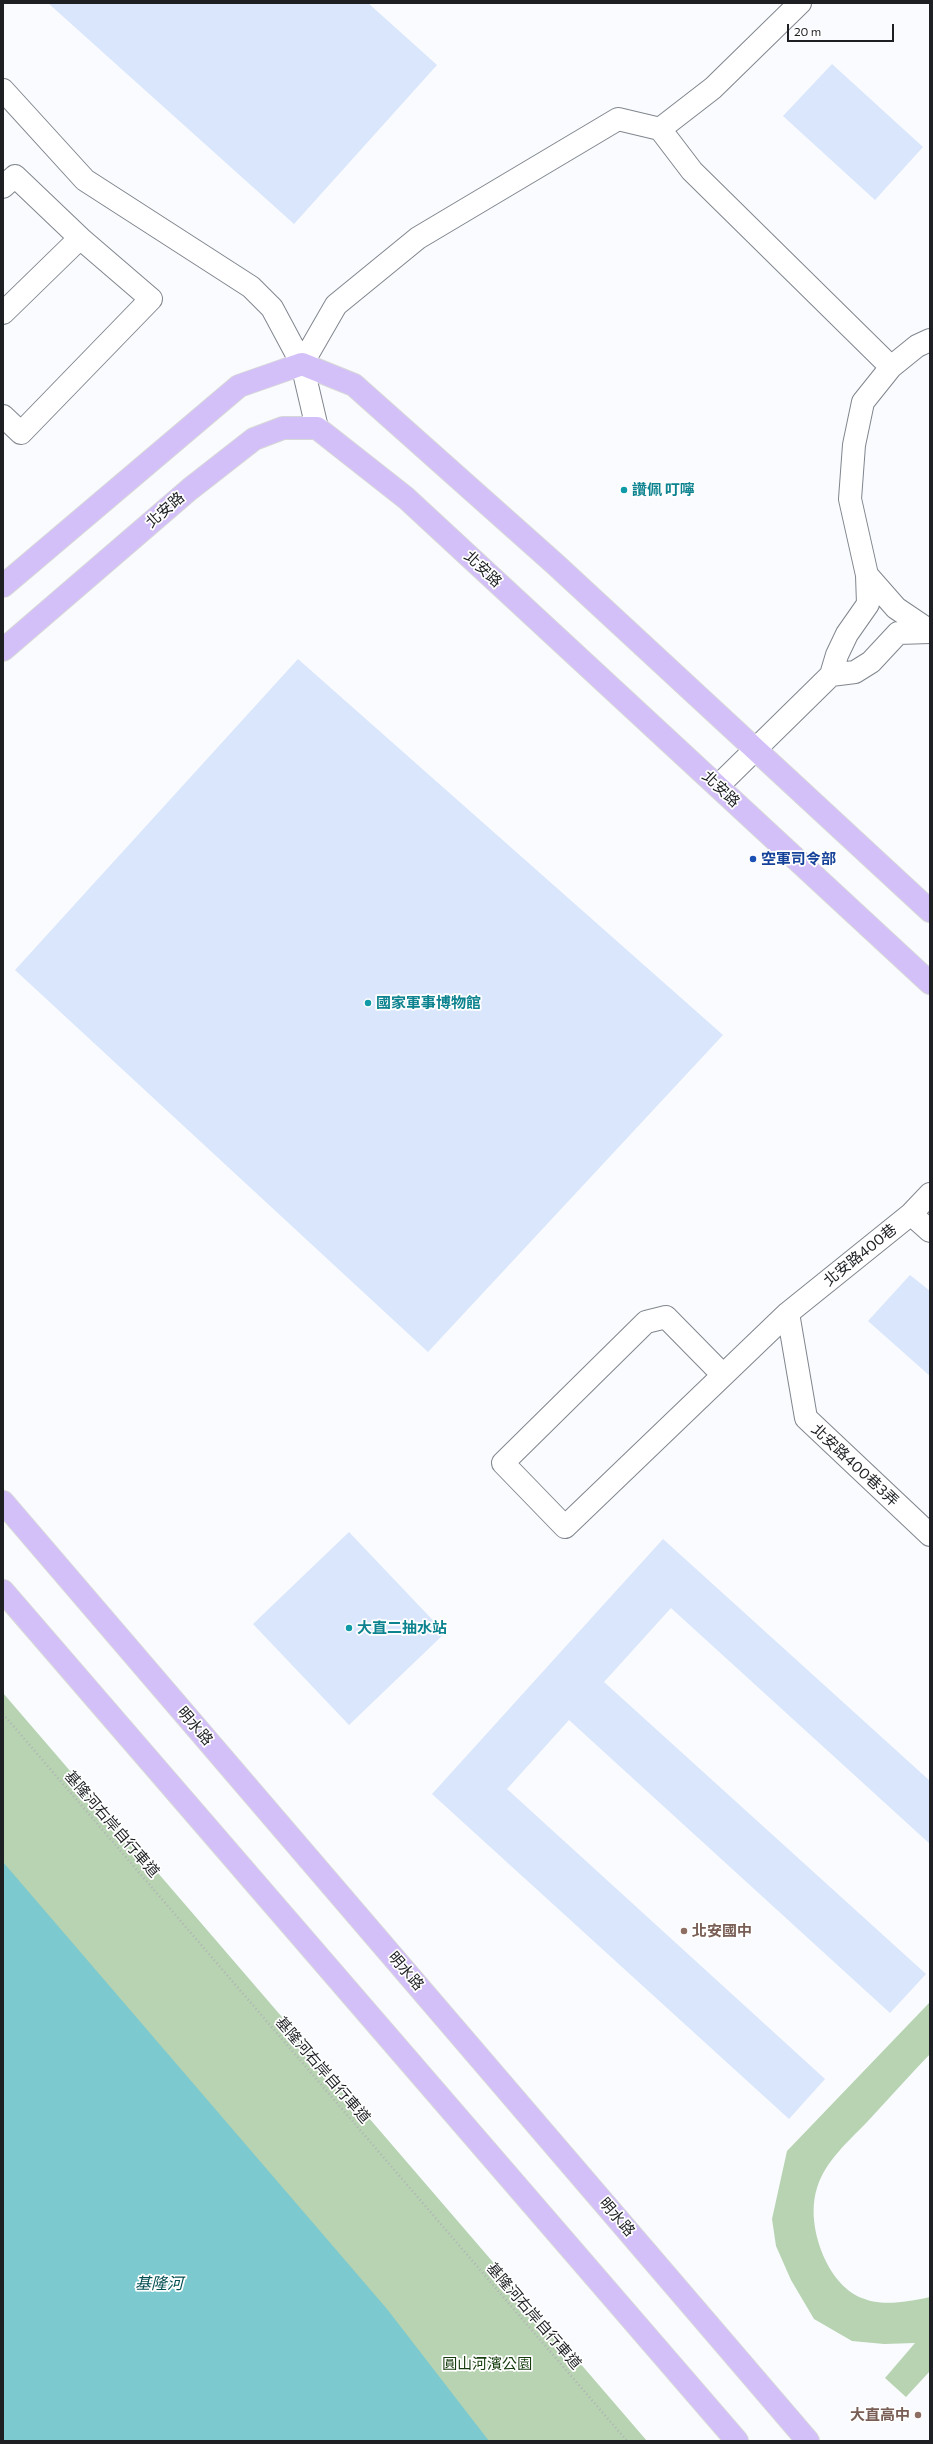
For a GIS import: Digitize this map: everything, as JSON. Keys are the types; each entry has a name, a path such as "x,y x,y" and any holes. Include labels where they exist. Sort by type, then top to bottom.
{"main road":[{"path":"3,586 239,386 302,364 354,385 555,564 754,750 930,911"},
{"name":"北安路","path":"3,650 190,489 254,439 283,428 317,428 406,498 930,983"},
{"name":"明水路","path":"3,1502 808,2441"},
{"path":"3,1591 737,2441"}],"street":[{"path":"660,129 713,88 800,3"},
{"path":"3,90 85,180 251,287 272,308 302,364 317,428"},
{"path":"302,364 336,305 418,238 618,119 660,129 692,171 891,367"},
{"path":"3,187 15,176 80,238 151,299 21,433 3,416"},
{"path":"3,313 80,238"},
{"path":"718,786 831,675 847,634 868,604 867,575 850,499 854,445 863,402 891,367 917,346 930,340"},
{"path":"867,575 896,608 930,631"},
{"path":"831,675 855,672 871,662 898,633 930,631"},
{"name":"北安路400巷","path":"724,1375 666,1317 646,1322 503,1463 565,1527 724,1375 788,1313 911,1214 930,1194"},
{"path":"911,1214 930,1231"},
{"name":"北安路400巷3弄","path":"788,1313 806,1418 930,1536"}],"path":[{"name":"基隆河右岸自行車道","path":"3,1714 627,2441"}],"green space":[{"name":"圓山河濱公園","path":"3,1693 647,2441 461,2441 3,1908"},
{"path":"930,2002 930,2054 838,2152 821,2178 814,2199 814,2222 819,2245 828,2266 844,2286 854,2294 878,2302 903,2302 930,2297 930,2371 906,2397 885,2378 915,2343 884,2344 852,2341 814,2319 791,2280 776,2246 772,2219 787,2151"}],"water":[{"name":"基隆河","path":"3,1862 387,2309 489,2441 3,2441"}],"building":[{"path":"48,3 368,3 437,65 294,224"},
{"path":"832,64 923,147 875,200 783,116"},
{"name":"國家軍事博物館","path":"298,659 723,1035 428,1352 15,970"},
{"path":"910,1275 930,1291 930,1376 868,1321"},
{"name":"大直二抽水站","path":"349,1532 445,1633 349,1725 253,1624"},
{"path":"663,1539 930,1781 930,1844 671,1608 604,1682 926,1974 890,2013 569,1720 507,1789 825,2079 789,2119 432,1794"}],"place":[{"name":"讚佩 叮嚀","path":"624,490"},
{"name":"空軍司令部","path":"753,859"},
{"name":"國家軍事博物館","path":"368,1003"},
{"name":"大直二抽水站","path":"349,1628"},
{"name":"北安國中","path":"684,1931"},
{"name":"大直高中","path":"918,2415"}]}
